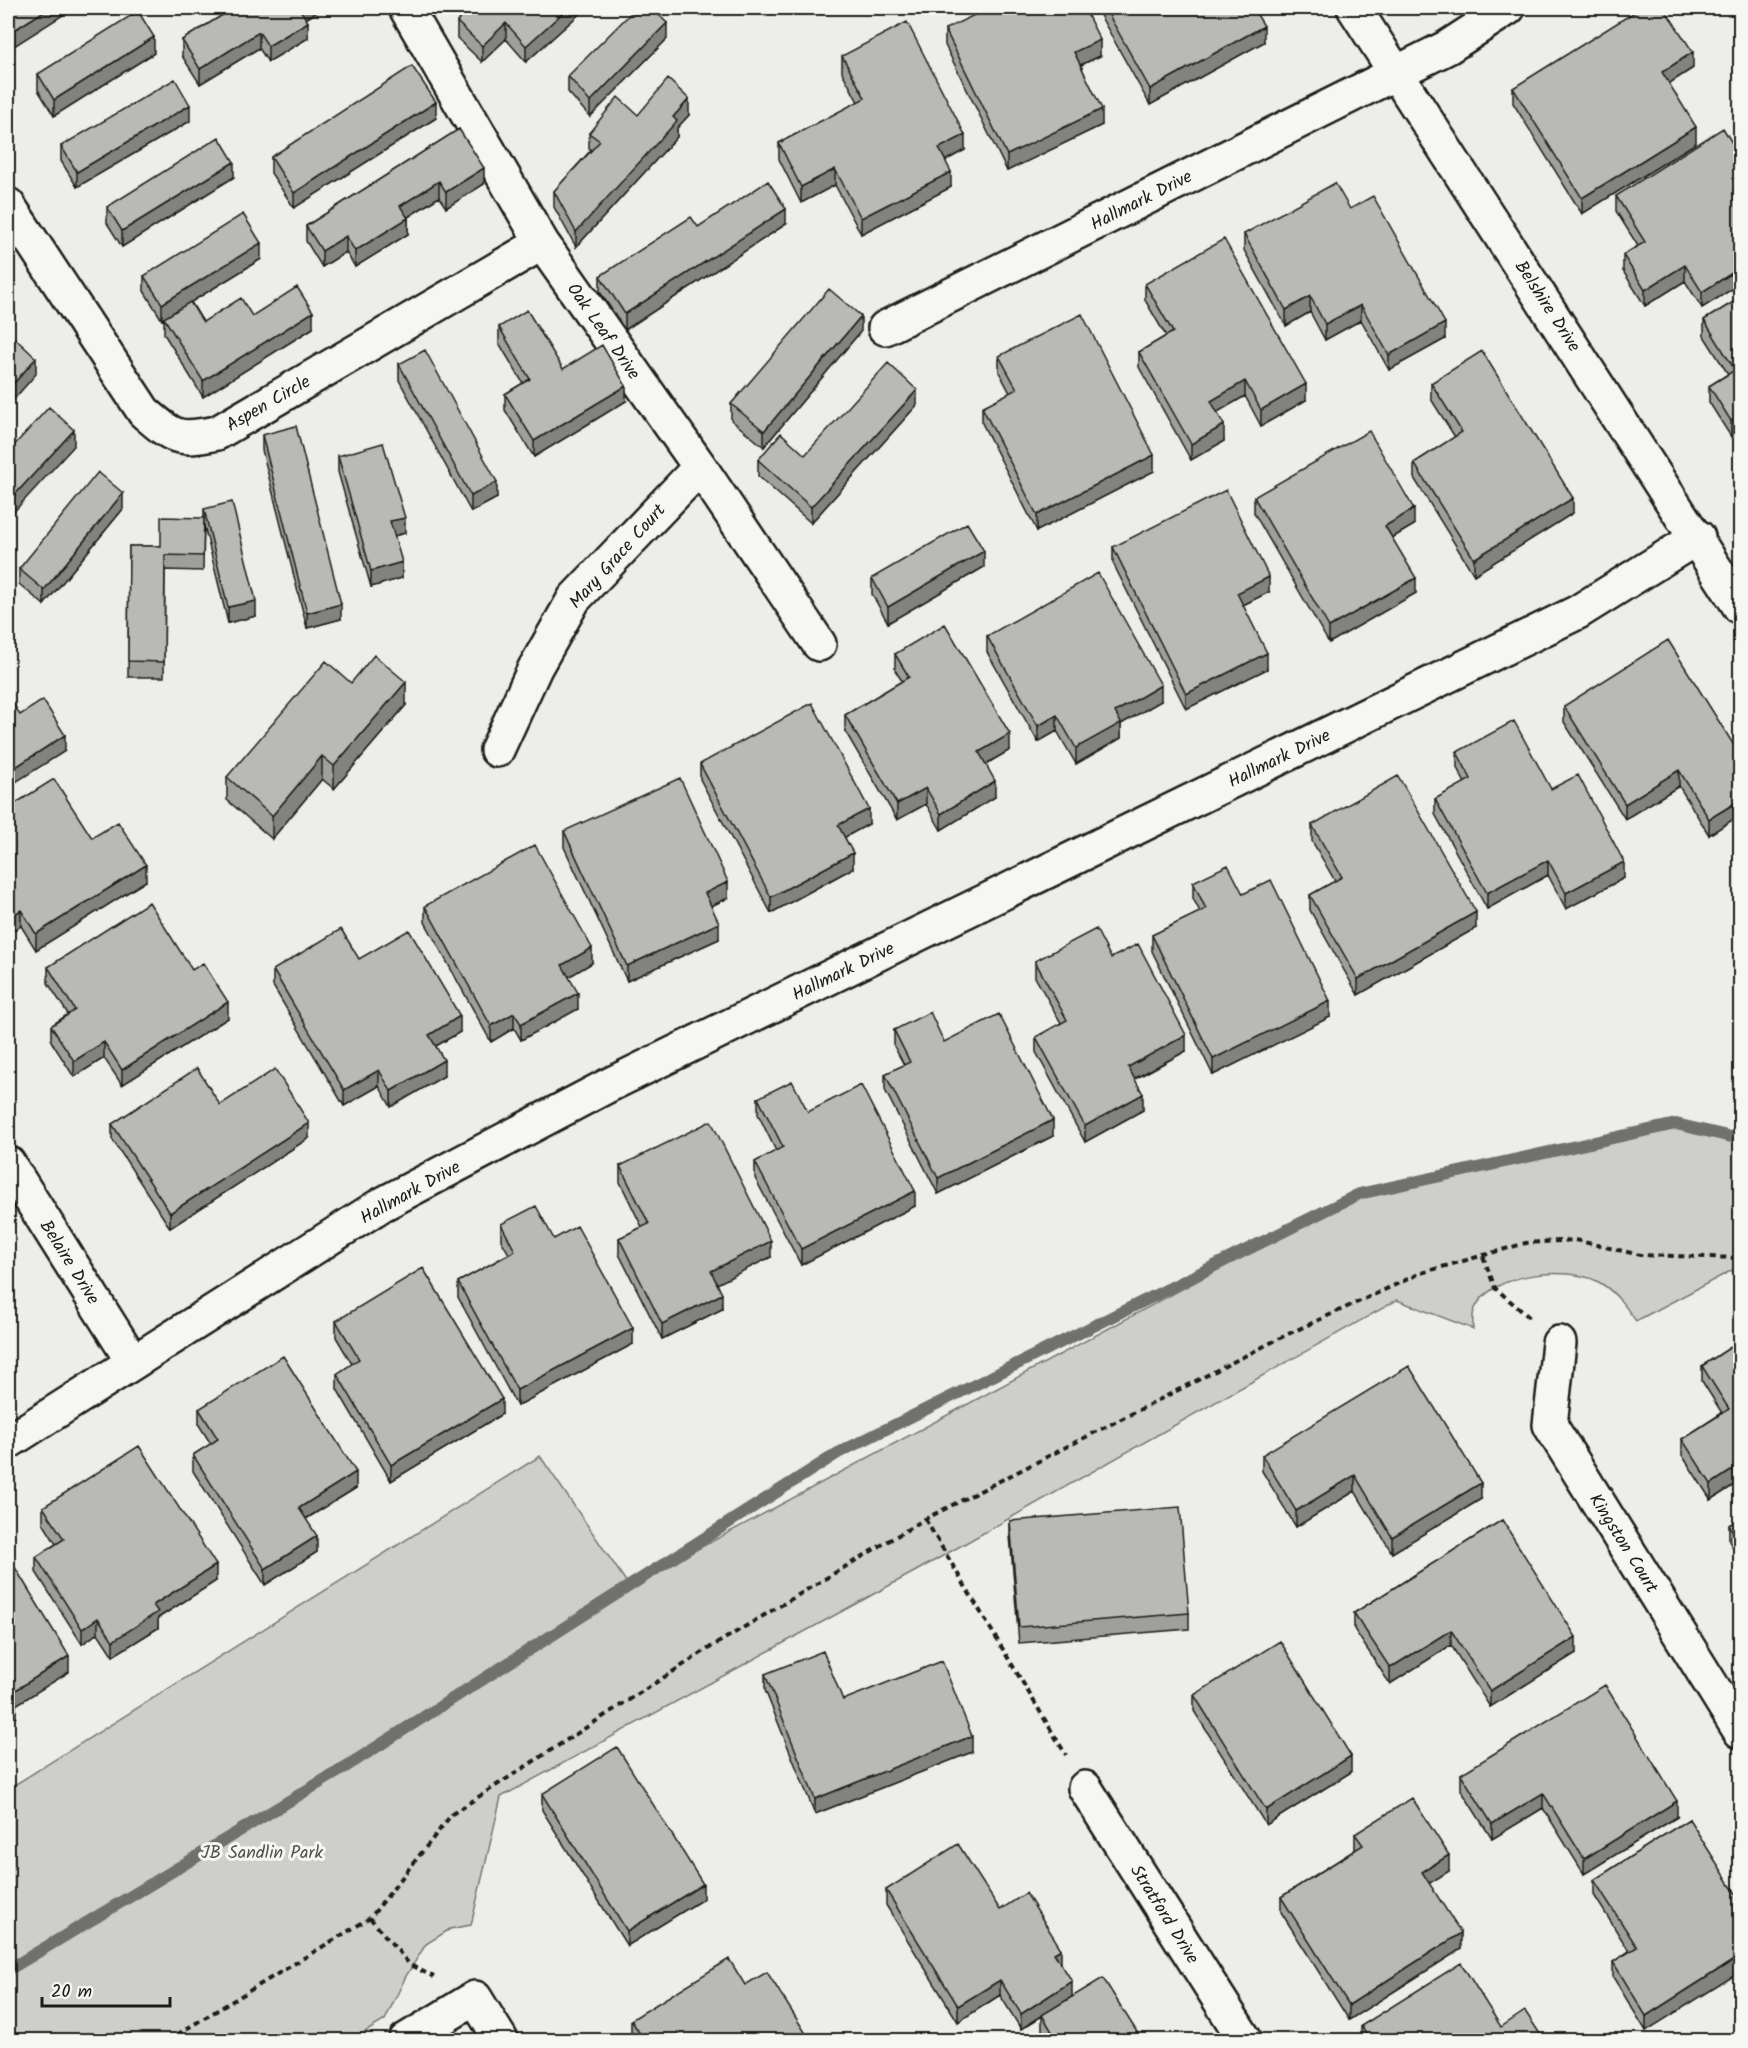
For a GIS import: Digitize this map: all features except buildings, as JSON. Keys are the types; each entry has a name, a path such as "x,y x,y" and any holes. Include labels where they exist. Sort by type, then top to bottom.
{"street":[{"name":"Oak Leaf Drive","path":"406,8 542,243 700,467 819,644"},
{"name":"Belshire Drive","path":"1354,8 1698,537 1740,606"},
{"name":"Hallmark Drive","path":"885,328 1448,47 1508,8"},
{"name":"Aspen Circle","path":"8,205 144,412 169,434 188,439 217,433 542,243"},
{"name":"Mary Grace Court","path":"497,750 535,668 574,599 700,467"},
{"name":"Hallmark Drive","path":"8,1442 381,1206 630,1075 1578,612 1698,537"},
{"name":"Belaire Drive","path":"8,1163 133,1362"},
{"name":"Kingston Court","path":"1559,1343 1550,1425 1740,1731"},
{"name":"Stratford Drive","path":"1085,1788 1245,2040"},
{"path":"406,2040 474,1998 501,2040"}],"path":[{"path":"168,2040 370,1918 452,1814 711,1647 925,1519 1286,1335 1421,1273 1526,1244 1575,1240 1640,1255 1740,1258"},
{"path":"1483,1256 1495,1288 1559,1343"},
{"path":"925,1519 1085,1788"},
{"path":"370,1918 410,1965 474,1998"}],"green space":[{"name":"JB Sandlin Park","path":"1676,1124 1740,1138 1740,1266 1636,1321 1621,1301 1602,1284 1571,1274 1532,1275 1512,1280 1495,1288 1482,1298 1474,1311 1473,1329 1397,1300 916,1571 501,1797 471,1925 450,1929 426,1944 406,1976 385,2020 352,2040 8,2040 8,1789 540,1456 629,1586 1359,1194"}],"waterway":[{"path":"8,1970 339,1771 838,1453 1359,1194 1676,1124 1740,1139"}]}
